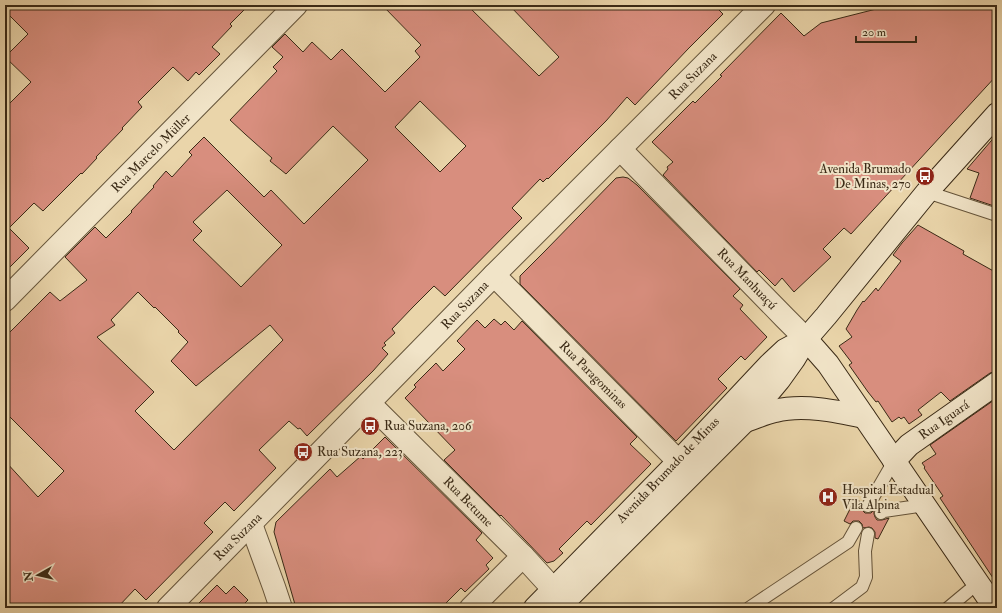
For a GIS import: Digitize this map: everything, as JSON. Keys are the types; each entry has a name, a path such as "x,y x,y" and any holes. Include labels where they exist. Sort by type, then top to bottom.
{"street":[{"name":"Rua Suzana","path":"168,608 494,275 764,5"},
{"name":"Rua Marcelo Müller","path":"5,300 284,9"},
{"name":"Avenida Brumado de Minas","path":"685,467 744,422 779,380 806,339 927,192 997,114"},
{"name":"Rua Manhuaçú","path":"620,149 806,339 828,364 995,608"},
{"name":"Rua Paragominas","path":"494,275 685,467"},
{"name":"Avenida Brumado de Minas","path":"535,608 559,600 685,467 769,365 785,350 806,339"},
{"name":"Rua Iguará","path":"894,461 909,445 997,383"},
{"name":"Rua Betume","path":"369,404 522,556 559,600"},
{"path":"744,422 774,410 793,408 827,410 864,417"},
{"path":"251,524 281,608"},
{"path":"471,608 522,556"}],"lane":[{"path":"927,192 997,215"},
{"path":"868,506 894,461"},
{"path":"881,513 884,511 925,505"},
{"path":"749,608 848,542 856,528"},
{"path":"834,608 862,587 866,577 865,551 868,534"},
{"path":"848,542 865,551"},
{"path":"948,608 978,583"}],"building":[{"path":"5,5 249,5 230,24 232,26 212,47 220,54 199,75 196,72 188,81 173,67 138,102 142,107 82,174 81,173 43,211 34,203 9,228 29,248 5,272 5,108 31,82 5,57 28,34 5,11"},
{"path":"382,5 467,5 539,76 559,57 509,5 714,5 723,14 635,105 627,97 606,121 548,179 547,178 543,182 540,179 512,208 522,218 445,296 434,286 413,307 392,329 395,333 384,343 386,345 382,348 388,354 373,371 307,436 300,428 298,429 289,421 259,450 276,468 234,511 225,502 204,523 213,532 146,600 135,589 117,608 10,608 5,603 5,461 38,497 64,471 5,412 5,337 50,292 60,301 87,280 65,257 95,227 106,238 132,212 131,211 154,187 153,186 166,171 172,177 192,155 189,152 204,137 264,197 271,190 304,224 368,160 333,126 286,174 270,161 272,158 230,120 277,71 273,67 283,57 272,47 285,34 303,52 312,42 331,60 342,49 385,92 420,57 415,51 421,45","holes":["420,101 466,146 440,172 395,127","227,190 282,245 241,287 193,240 202,231 193,222","138,292 154,308 155,307 188,342 171,361 196,386 270,325 283,340 174,450 135,411 154,392 97,337 115,325 111,320"]},
{"path":"892,5 997,5 997,75 851,234 844,228 823,249 831,257 794,292 782,278 775,286 759,270 757,272 663,175 668,169 667,167 673,162 652,142 693,101 695,103 722,76 720,75 781,13 804,36 821,23"},
{"path":"997,134 997,207 970,198 979,173 967,169"},
{"path":"616,178 628,178 637,185 740,289 733,296 743,305 740,309 767,337 745,360 741,356 718,379 727,388 676,441 520,284 520,276"},
{"path":"918,225 964,251 963,254 997,273 997,371 990,373 950,401 941,392 918,410 922,415 909,424 904,417 901,419 899,417 892,422 878,401 876,402 849,365 852,363 839,346 852,337 846,329 857,310 863,301 864,302 876,288 878,291 901,261 893,255"},
{"path":"494,319 501,325 505,321 514,330 522,321 637,437 630,444 651,464 591,525 587,521 559,549 563,553 554,561 547,563 501,515 500,516 444,460 455,450 405,398 416,387 414,385 436,363 443,371 465,349 457,341 477,320 485,328"},
{"path":"997,398 997,584 940,498 943,496 922,463 936,454 930,445"},
{"path":"385,437 482,533 476,540 493,558 486,565 489,569 465,592 461,588 441,608 296,608 274,532 276,522 330,469 337,477 361,456 363,459"},
{"path":"855,499 861,502 861,509 865,513 871,513 874,510 877,520 889,518 878,539 875,538 875,532 872,528 863,528 859,521 853,521 850,524 844,521"},
{"path":"217,585 226,594 234,586 248,600 240,608 194,608"}],"place":[{"name":"Avenida Brumado De Minas, 270","path":"925,176"},
{"name":"Rua Suzana, 206","path":"370,426"},
{"name":"Rua Suzana, 223","path":"303,452"},
{"name":"Hospital Estadual Vila Alpina","path":"828,497"}]}
